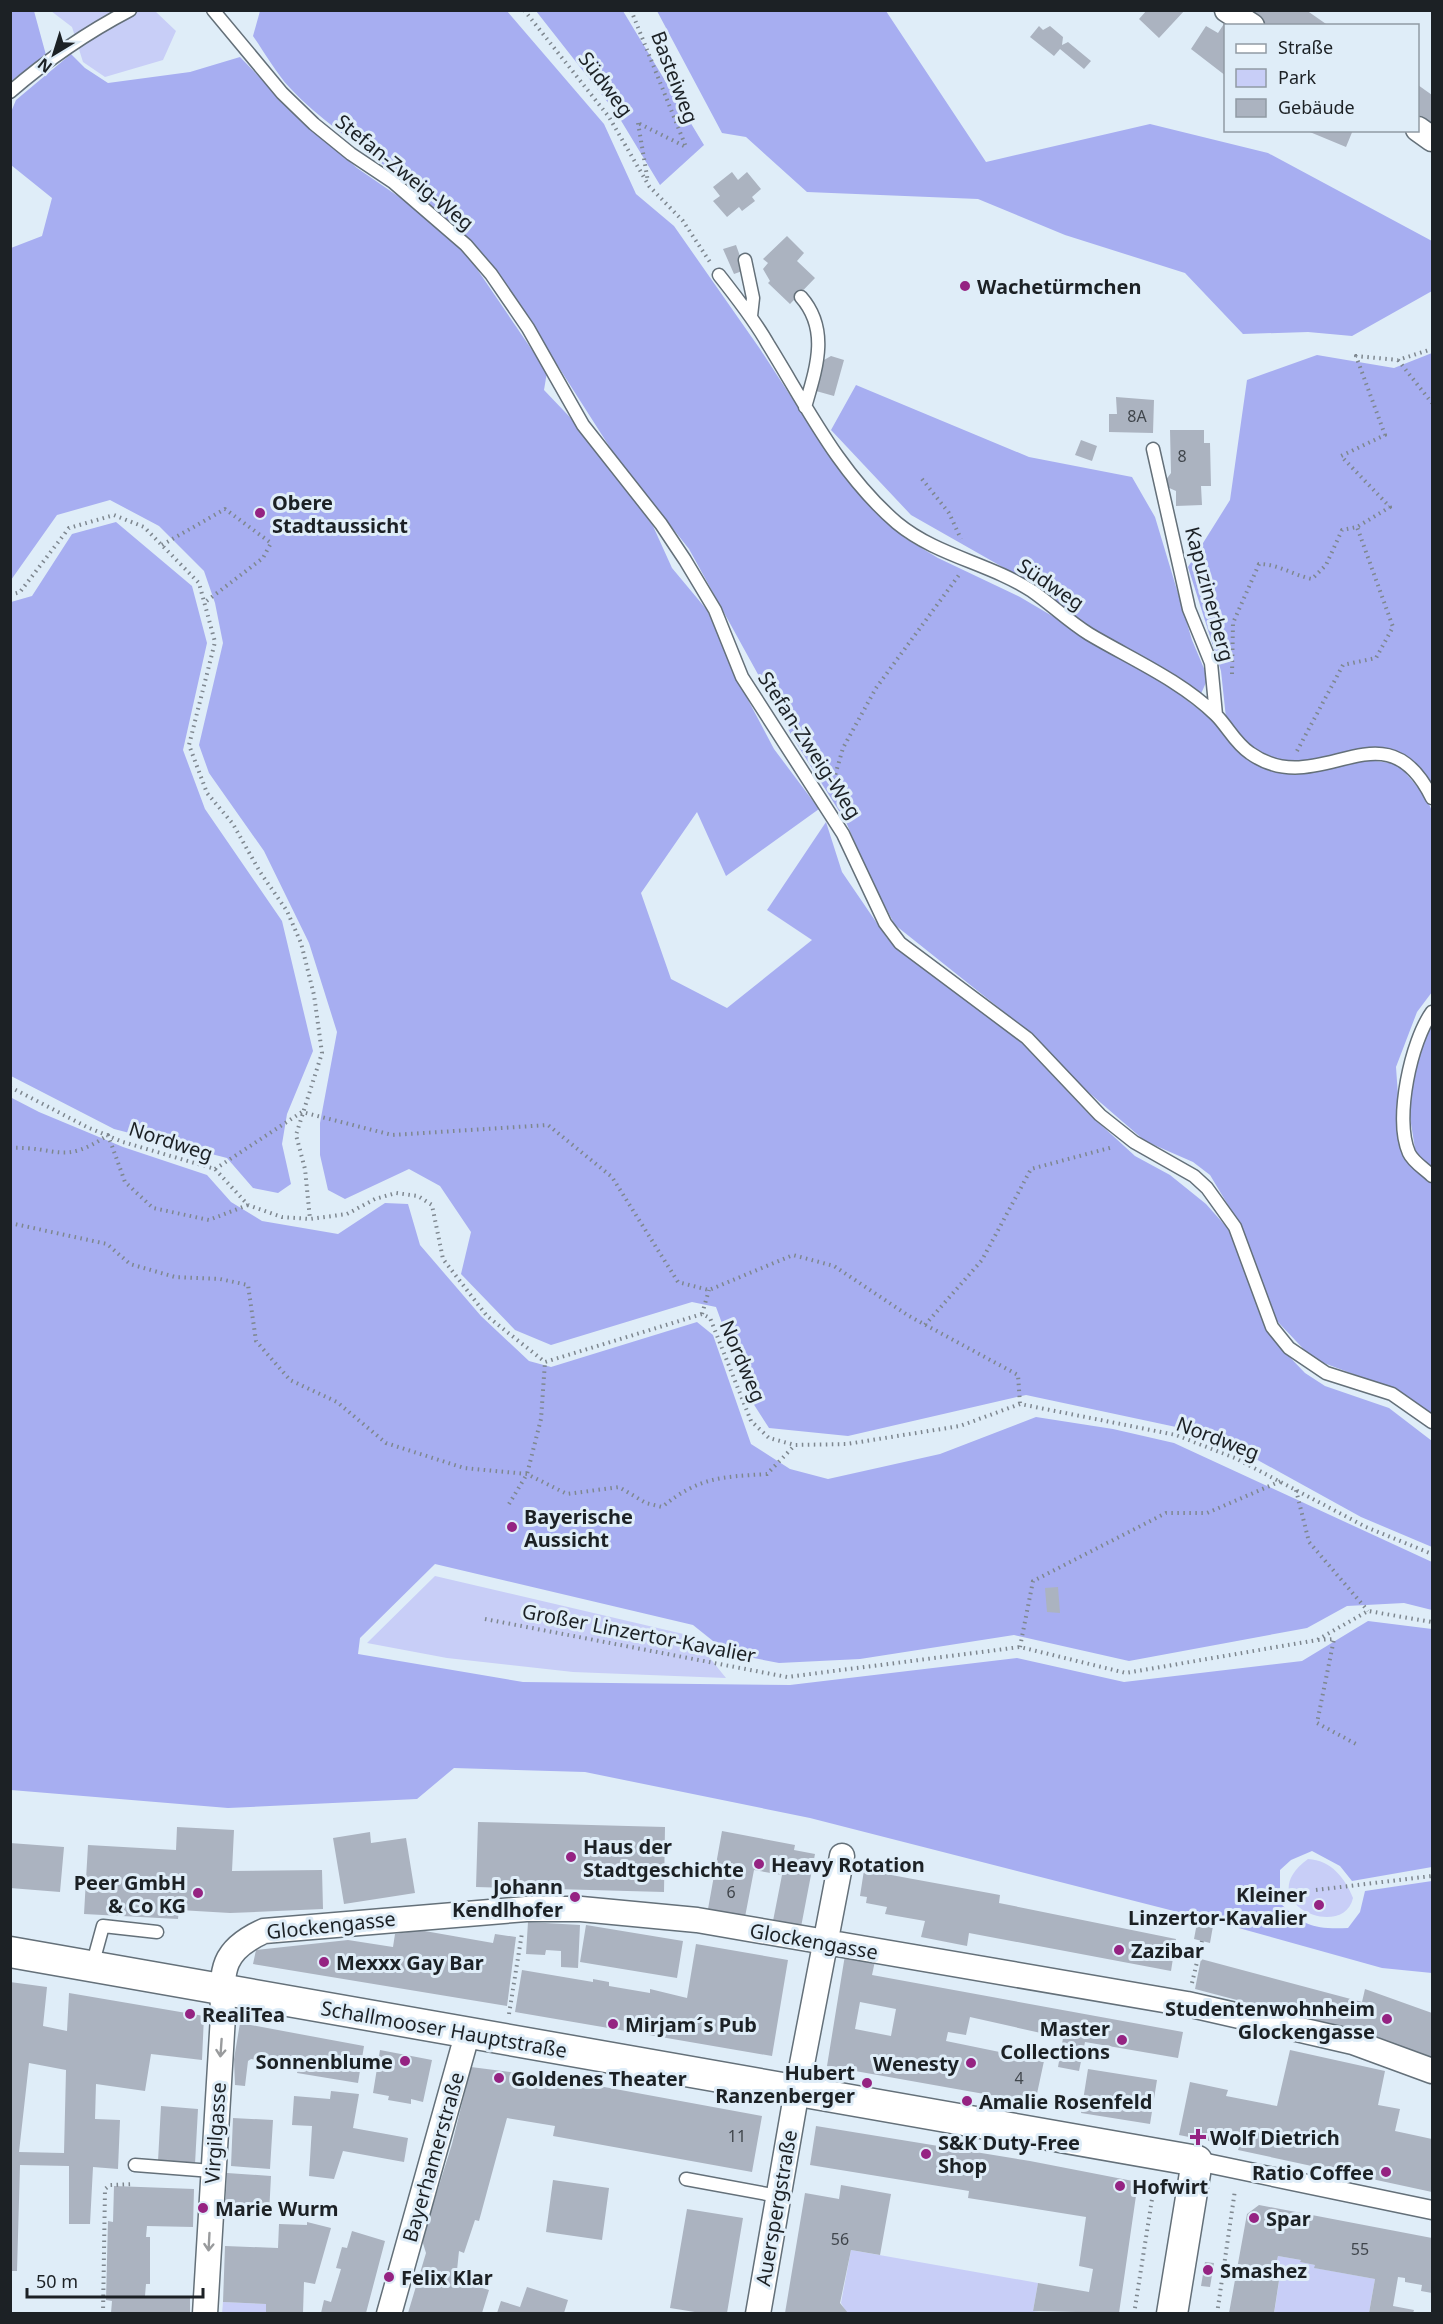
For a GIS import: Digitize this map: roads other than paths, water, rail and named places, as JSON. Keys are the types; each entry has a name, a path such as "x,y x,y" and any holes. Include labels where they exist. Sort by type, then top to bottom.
{"street":[{"path":"1227,10 1249,24"},
{"path":"1419,130 1432,139"},
{"name":"Auerspergstraße","path":"758,2313 797,2090 842,1856"},
{"name":"Glockengasse","path":"222,1989 224,1967 230,1953 244,1940 264,1930 526,1909 581,1908 697,1920 1187,2004 1353,2042 1432,2071"},
{"name":"Schallmooser Hauptstraße","path":"10,1953 222,1989 467,2035 797,2090 1197,2161"},
{"name":"Virgilgasse","path":"205,2313 223,2016 222,1989"},
{"name":"Bayerhamerstraße","path":"389,2313 467,2035"},
{"path":"1172,2313 1197,2161 1432,2210"}],"lane":[{"path":"10,92 38,68 86,34 130,10"},
{"name":"Stefan-Zweig-Weg","path":"213,10 282,93 351,154 393,182 466,244 492,274 528,328 583,425 661,524 685,560 715,610 742,677 843,834 885,923 900,943 1027,1038 1100,1115 1134,1142 1194,1176 1219,1203 1235,1227 1272,1327 1289,1348 1326,1373 1392,1394 1432,1422"},
{"path":"745,260 753,298 751,316"},
{"name":"Südweg","path":"719,274 751,316 820,434 846,467 897,522 939,550 969,561 1031,591 1085,631 1156,671 1216,715 1233,738 1250,753 1268,763 1288,769 1307,769 1365,753 1393,756 1410,764 1432,798"},
{"path":"801,297 812,312 819,336 818,360 805,407"},
{"name":"Kapuzinerberg","path":"1153,449 1190,609 1211,663 1216,715"},
{"path":"1432,1012 1408,1070 1403,1105 1409,1153 1432,1176"},
{"path":"92,1967 103,1926 157,1932"},
{"path":"135,2165 212,2170"},
{"path":"686,2179 778,2196"}],"place":[{"name":"Wachetürmchen","path":"965,286"},
{"name":"Obere Stadtaussicht","path":"260,513"},
{"name":"Bayerische Aussicht","path":"512,1527"},
{"name":"Haus der Stadtgeschichte","path":"571,1857"},
{"name":"Heavy Rotation","path":"759,1864"},
{"name":"Peer GmbH & Co KG","path":"198,1893"},
{"name":"Johann Kendlhofer","path":"575,1897"},
{"name":"Kleiner Linzertor-Kavalier","path":"1319,1905"},
{"name":"Zazibar","path":"1119,1950"},
{"name":"Mexxx Gay Bar","path":"324,1962"},
{"name":"RealiTea","path":"190,2014"},
{"name":"Studentenwohnheim Glockengasse","path":"1387,2019"},
{"name":"Mirjam´s Pub","path":"613,2024"},
{"name":"Master Collections","path":"1122,2040"},
{"name":"Sonnenblume","path":"405,2061"},
{"name":"Wenesty","path":"971,2063"},
{"name":"Goldenes Theater","path":"499,2078"},
{"name":"Hubert Ranzenberger","path":"867,2083"},
{"name":"Amalie Rosenfeld","path":"967,2101"},
{"name":"Wolf Dietrich","path":"1198,2137"},
{"name":"S&K Duty-Free Shop","path":"926,2154"},
{"name":"Ratio Coffee","path":"1386,2172"},
{"name":"Hofwirt","path":"1120,2186"},
{"name":"Marie Wurm","path":"203,2208"},
{"name":"Spar","path":"1254,2218"},
{"name":"Smashez","path":"1208,2270"},
{"name":"Felix Klar","path":"389,2277"}]}
